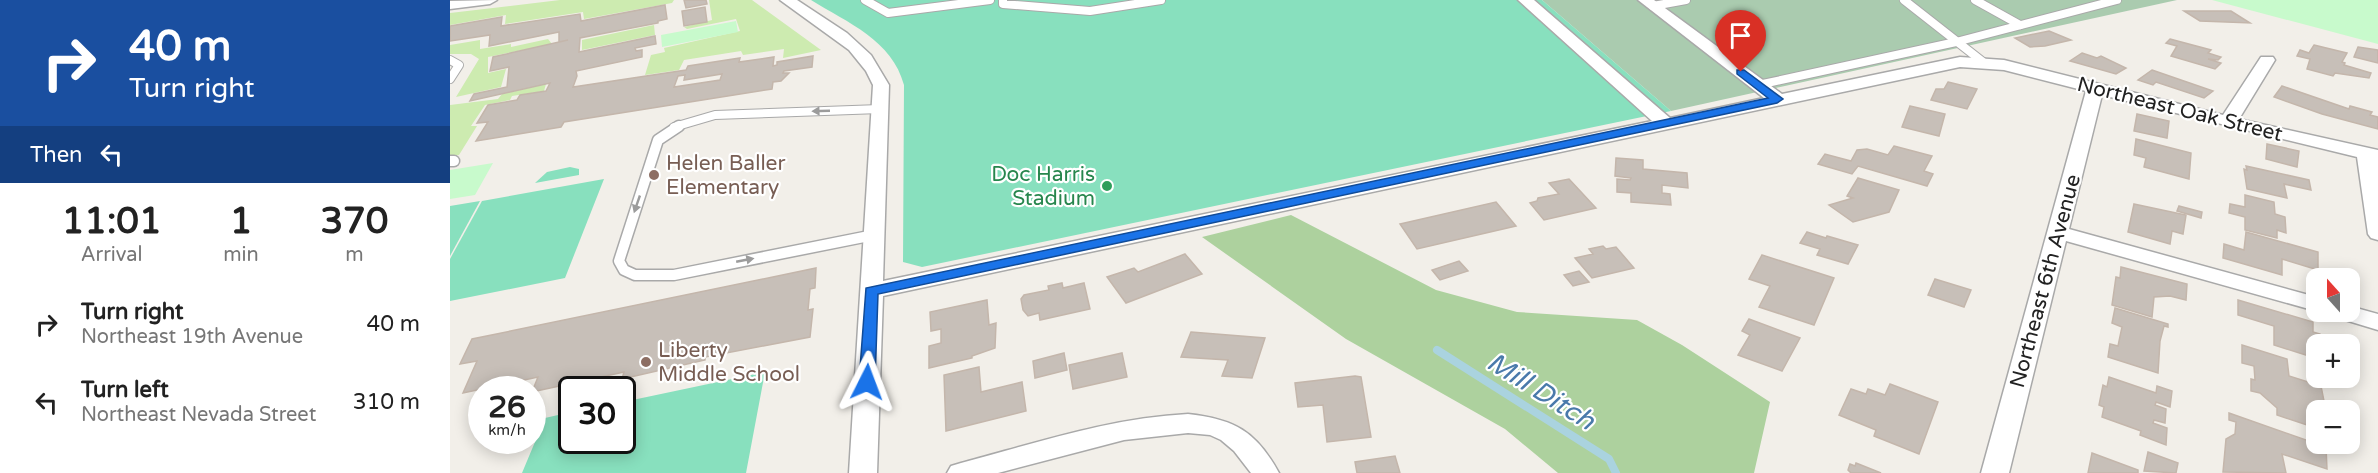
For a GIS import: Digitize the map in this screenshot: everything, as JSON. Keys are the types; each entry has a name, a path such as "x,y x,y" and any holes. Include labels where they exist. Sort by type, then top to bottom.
{"street":[{"path":"450,5 490,0"},
{"path":"787,0 865,56 876,69 881,85 863,473"},
{"path":"1525,0 1665,123"},
{"path":"1649,3 1777,99"},
{"path":"2228,122 2267,60"},
{"name":"Northeast Oak Street","path":"871,291 1938,65 1983,62 2037,72 2095,90 2372,155"},
{"name":"Northeast 6th Avenue","path":"1995,473 2095,90"},
{"path":"2372,155 2378,234"},
{"path":"2058,232 2306,301"},
{"path":"2360,317 2378,322"},
{"path":"961,473 1100,436 1165,424 1212,426 1248,444 1265,473"}],"lane":[{"path":"865,0 888,13 990,0"},
{"path":"1003,2 1090,11 1161,0"},
{"path":"1649,3 1686,0"},
{"path":"1904,0 1983,62"},
{"path":"1975,0 2020,25"},
{"path":"1758,85 1956,42 2117,0"},
{"path":"450,60 459,65 450,79"},
{"path":"874,235 674,275 635,275 624,270 619,261 658,140 674,127 715,115 880,109"}],"green space":[{"path":"560,0 674,0 672,3 584,19 583,12 505,24 506,15 450,25 450,13"},
{"path":"709,0 752,0 821,50 783,58 784,49 743,55 741,51 684,60 679,70 645,75 651,55 665,52 664,48 740,31 736,19 687,29 684,27 712,20"},
{"name":"Doc Harris Stadium","path":"811,0 1542,0 1671,111 922,267 903,262 904,85 898,69 890,56 867,34"},
{"path":"1542,0 2177,0 1671,111"},
{"path":"2212,0 2378,0 2378,44"},
{"path":"736,21 738,32 662,47 661,35"},
{"path":"654,25 655,35 582,50 582,40"},
{"path":"548,39 552,44 488,57 488,73 506,69 501,87 456,97 479,59 471,54 450,54 450,45 480,40 480,49 511,44 511,47"},
{"path":"546,84 544,91 512,96 510,100 485,105 471,126 477,126 459,155 450,156 450,105 498,99 502,94"},
{"path":"493,163 475,195 450,199 450,170"},
{"path":"570,167 579,169 579,175 535,183 547,172"},
{"path":"604,179 565,278 450,301 450,259 482,201"},
{"path":"480,201 450,256 450,206"},
{"path":"1291,215 1436,290 1517,312 1637,320 1682,345 1770,402 1754,473 1558,473 1505,429 1346,339 1202,237"},
{"path":"765,372 746,473 522,473 530,454 546,454 546,418 558,415 558,454 636,454 636,399"}],"building":[{"path":"684,0 706,0 707,4 686,8"},
{"name":"Helen Baller Elementary","path":"665,5 667,19 658,21 658,23 580,38 579,52 655,36 656,44 635,48 636,51 642,50 642,57 576,71 577,76 573,87 686,70 688,66 740,58 739,62 774,57 773,66 777,65 777,62 813,56 812,67 784,71 783,73 789,73 781,81 773,82 772,89 564,122 561,127 476,141 488,122 477,123 488,105 517,100 520,95 546,91 550,83 470,101 474,94 507,87 509,67 490,71 493,57 568,40 559,42 559,32 489,46 490,35 450,41 450,26 502,17 501,26 580,14 581,21","holes":["722,74 720,80 674,87 678,76 685,75 684,80"]},
{"path":"705,7 707,22 684,26 682,11"},
{"path":"2184,11 2231,11 2250,23 2200,21"},
{"path":"2049,31 2071,40 2030,47 2015,38"},
{"path":"2170,39 2211,50 2208,53 2221,57 2218,60 2208,59 2221,63 2215,69 2171,56 2177,46 2166,43"},
{"path":"2314,45 2347,53 2342,62 2345,63 2344,65 2371,73 2369,78 2335,73 2333,76 2307,69 2310,59 2297,56 2300,50 2309,53"},
{"path":"2358,47 2378,50 2378,63 2354,57"},
{"path":"2082,53 2097,58 2101,56 2126,68 2116,74 2070,61"},
{"path":"2152,70 2213,91 2204,98 2156,82 2153,85 2138,80"},
{"path":"1948,82 1977,89 1967,109 1931,100 1936,89 1944,89"},
{"path":"2282,86 2349,109 2350,106 2372,112 2370,115 2378,117 2378,129 2322,114 2274,97"},
{"path":"1910,106 1945,114 1939,136 1902,127"},
{"path":"2137,114 2169,121 2167,138 2134,131"},
{"path":"2136,139 2191,153 2189,179 2144,167 2146,158 2134,155"},
{"path":"2267,144 2299,151 2297,167 2266,159"},
{"path":"1894,146 1932,156 1924,171 1933,174 1927,186 1858,166 1852,174 1818,164 1825,154 1851,161 1857,150 1867,149 1888,155"},
{"path":"1616,158 1643,160 1643,169 1687,173 1688,188 1662,185 1662,193 1670,194 1671,205 1631,202 1631,193 1617,192 1617,179 1630,180 1631,178 1615,176"},
{"path":"2246,166 2309,180 2311,190 2284,184 2287,198 2247,189 2244,169 2247,170"},
{"path":"1858,178 1899,190 1889,212 1853,222 1829,205 1853,198 1847,196"},
{"path":"1569,179 1596,208 1544,220 1530,203 1537,201 1538,198 1559,194 1549,183"},
{"path":"2245,195 2274,202 2275,214 2285,217 2286,233 2277,230 2277,238 2245,230 2245,217 2229,213 2230,204 2245,207"},
{"path":"1496,202 1516,226 1417,249 1400,224"},
{"path":"2134,204 2186,215 2183,234 2172,231 2170,244 2128,232"},
{"path":"2179,206 2202,212 2201,218 2177,211"},
{"path":"1807,232 1858,245 1848,264 1817,255 1820,249 1800,243"},
{"path":"2246,232 2318,252 2318,268 2282,259 2282,275 2223,258 2224,244 2244,250"},
{"path":"1603,246 1606,249 1616,247 1634,268 1592,278 1575,258 1593,254 1589,249"},
{"path":"1185,254 1202,274 1126,303 1107,277 1134,268 1138,272"},
{"path":"1762,255 1834,278 1814,325 1759,307 1770,286 1749,279"},
{"path":"1459,261 1468,271 1440,280 1432,270"},
{"path":"2121,267 2187,284 2186,300 2170,296 2154,297 2152,317 2112,305 2116,277 2120,278"},
{"path":"816,268 815,288 810,289 808,310 813,309 810,337 705,357 705,360 635,376 623,376 624,372 606,376 558,376 558,386 546,389 546,376 470,376 477,361 460,364 472,339"},
{"path":"1579,271 1589,282 1573,286 1564,275"},
{"path":"1935,279 1971,290 1964,307 1928,295"},
{"path":"1062,283 1063,288 1084,283 1090,309 1040,320 1039,313 1028,316 1023,310 1021,299 1024,295 1049,290 1048,286"},
{"path":"987,300 989,325 996,323 995,348 972,356 972,358 929,368 929,346 941,343 941,329 931,331 930,312"},
{"path":"2238,300 2306,320 2306,322 2313,322 2313,332 2320,334 2306,334 2306,355 2274,345 2274,326 2238,315"},
{"path":"2115,308 2168,324 2168,327 2164,326 2160,341 2158,373 2108,357 2110,344 2118,346 2122,327 2112,323"},
{"path":"1749,319 1800,338 1782,371 1738,355 1750,335 1742,331"},
{"path":"1191,332 1265,338 1252,378 1222,376 1228,360 1181,357"},
{"path":"2242,345 2287,359 2289,376 2306,381 2306,388 2321,388 2324,400 2306,400 2306,425 2277,415 2277,408 2260,393 2251,391 2251,379 2255,380 2254,366 2242,363"},
{"path":"1064,353 1067,370 1035,378 1033,361"},
{"path":"1122,353 1127,377 1073,389 1069,365"},
{"path":"979,367 981,392 1022,382 1026,411 946,431 944,375"},
{"path":"1361,377 1371,437 1327,442 1323,405 1298,407 1295,383"},
{"path":"2109,377 2156,393 2157,386 2172,391 2170,407 2156,402 2155,405 2166,409 2165,423 2154,420 2153,423 2167,428 2166,445 2140,435 2141,431 2102,417 2104,407 2099,405 2103,385 2107,387"},
{"path":"468,382 468,392 463,393"},
{"path":"1890,384 1938,402 1919,454 1874,436 1876,430 1839,415 1851,389 1866,394 1868,389 1885,395"},
{"path":"2229,413 2306,440 2306,454 2326,454 2327,469 2282,454 2286,473 2223,472 2226,439 2235,434 2236,422 2229,420"},
{"path":"2148,452 2178,463 2176,473 2144,471"},
{"path":"2092,453 2138,470 2138,473 2088,473"},
{"path":"1395,456 1400,473 1357,473 1355,462"},
{"path":"1856,463 1881,473 1851,473 1848,470 1850,464 1855,466"}],"waterway":[{"name":"Mill Ditch","path":"1437,350 1609,459 1616,473"}],"place":[{"name":"Helen Baller Elementary","path":"654,175"},
{"name":"Doc Harris Stadium","path":"1107,186"},
{"name":"Liberty Middle School","path":"646,362"}],"route":[{"path":"867,382 871,291 1777,99 1741,72"}]}
